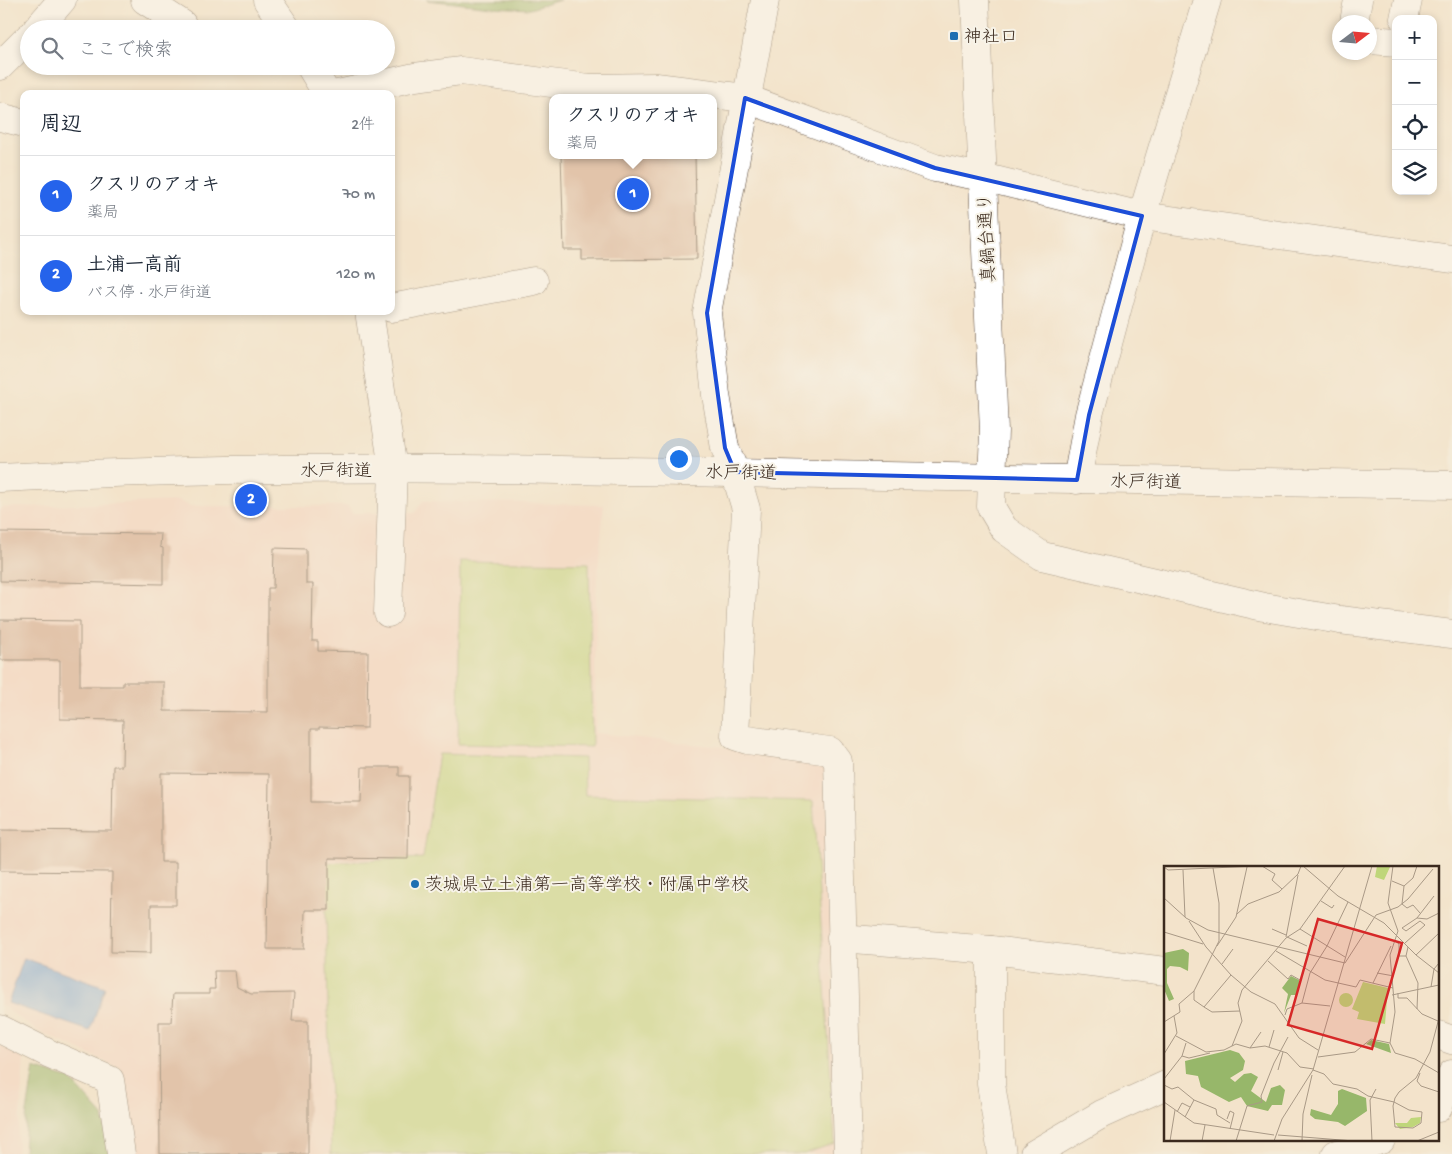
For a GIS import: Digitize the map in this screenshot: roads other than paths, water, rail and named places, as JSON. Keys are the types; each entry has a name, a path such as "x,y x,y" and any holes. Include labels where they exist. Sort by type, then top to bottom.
{"main road":[{"path":"45,20 62,0"},
{"path":"145,0 176,20"},
{"path":"267,0 281,20"},
{"path":"765,0 707,312 716,395 725,448 735,472 746,509 735,736 746,740 830,751 838,761 841,938 848,1154"},
{"name":"真鍋台通り","path":"975,0 994,431 991,507 1004,529 1042,556 1264,607 1340,620 1452,634"},
{"path":"1077,480 1089,415 1142,216 1207,0"},
{"path":"1355,15 1358,0"},
{"path":"1405,15 1408,0"},
{"path":"1377,41 1392,42"},
{"path":"0,66 20,46"},
{"path":"356,90 415,77 461,71 588,88 656,87 713,94"},
{"path":"315,75 325,90"},
{"path":"717,94 746,98 934,168 983,177 1142,216 1452,259"},
{"path":"0,117 20,122"},
{"path":"395,307 534,281"},
{"path":"376,315 393,469 388,613"},
{"name":"水戸街道","path":"0,478 97,472 393,469 735,472 1077,480 1452,485"},
{"path":"841,938 990,950 1164,971"},
{"path":"990,950 990,1084 1002,1154"},
{"path":"0,1028 50,1054 110,1080 121,1154"},
{"path":"1440,1036 1452,1040"},
{"path":"1440,1103 1452,1074"},
{"path":"1034,1154 1102,1114 1164,1085"},
{"path":"1336,1154 1375,1142"}],"water":[{"path":"24,958 105,987 90,1031 8,1003"}],"place":[{"name":"神社口","path":"954,36"},
{"name":"クスリのアオキ","path":"633,194"},
{"name":"土浦一高前","path":"251,500"},
{"name":"茨城県立土浦第一高等学校・附属中学校","path":"415,884"}]}
